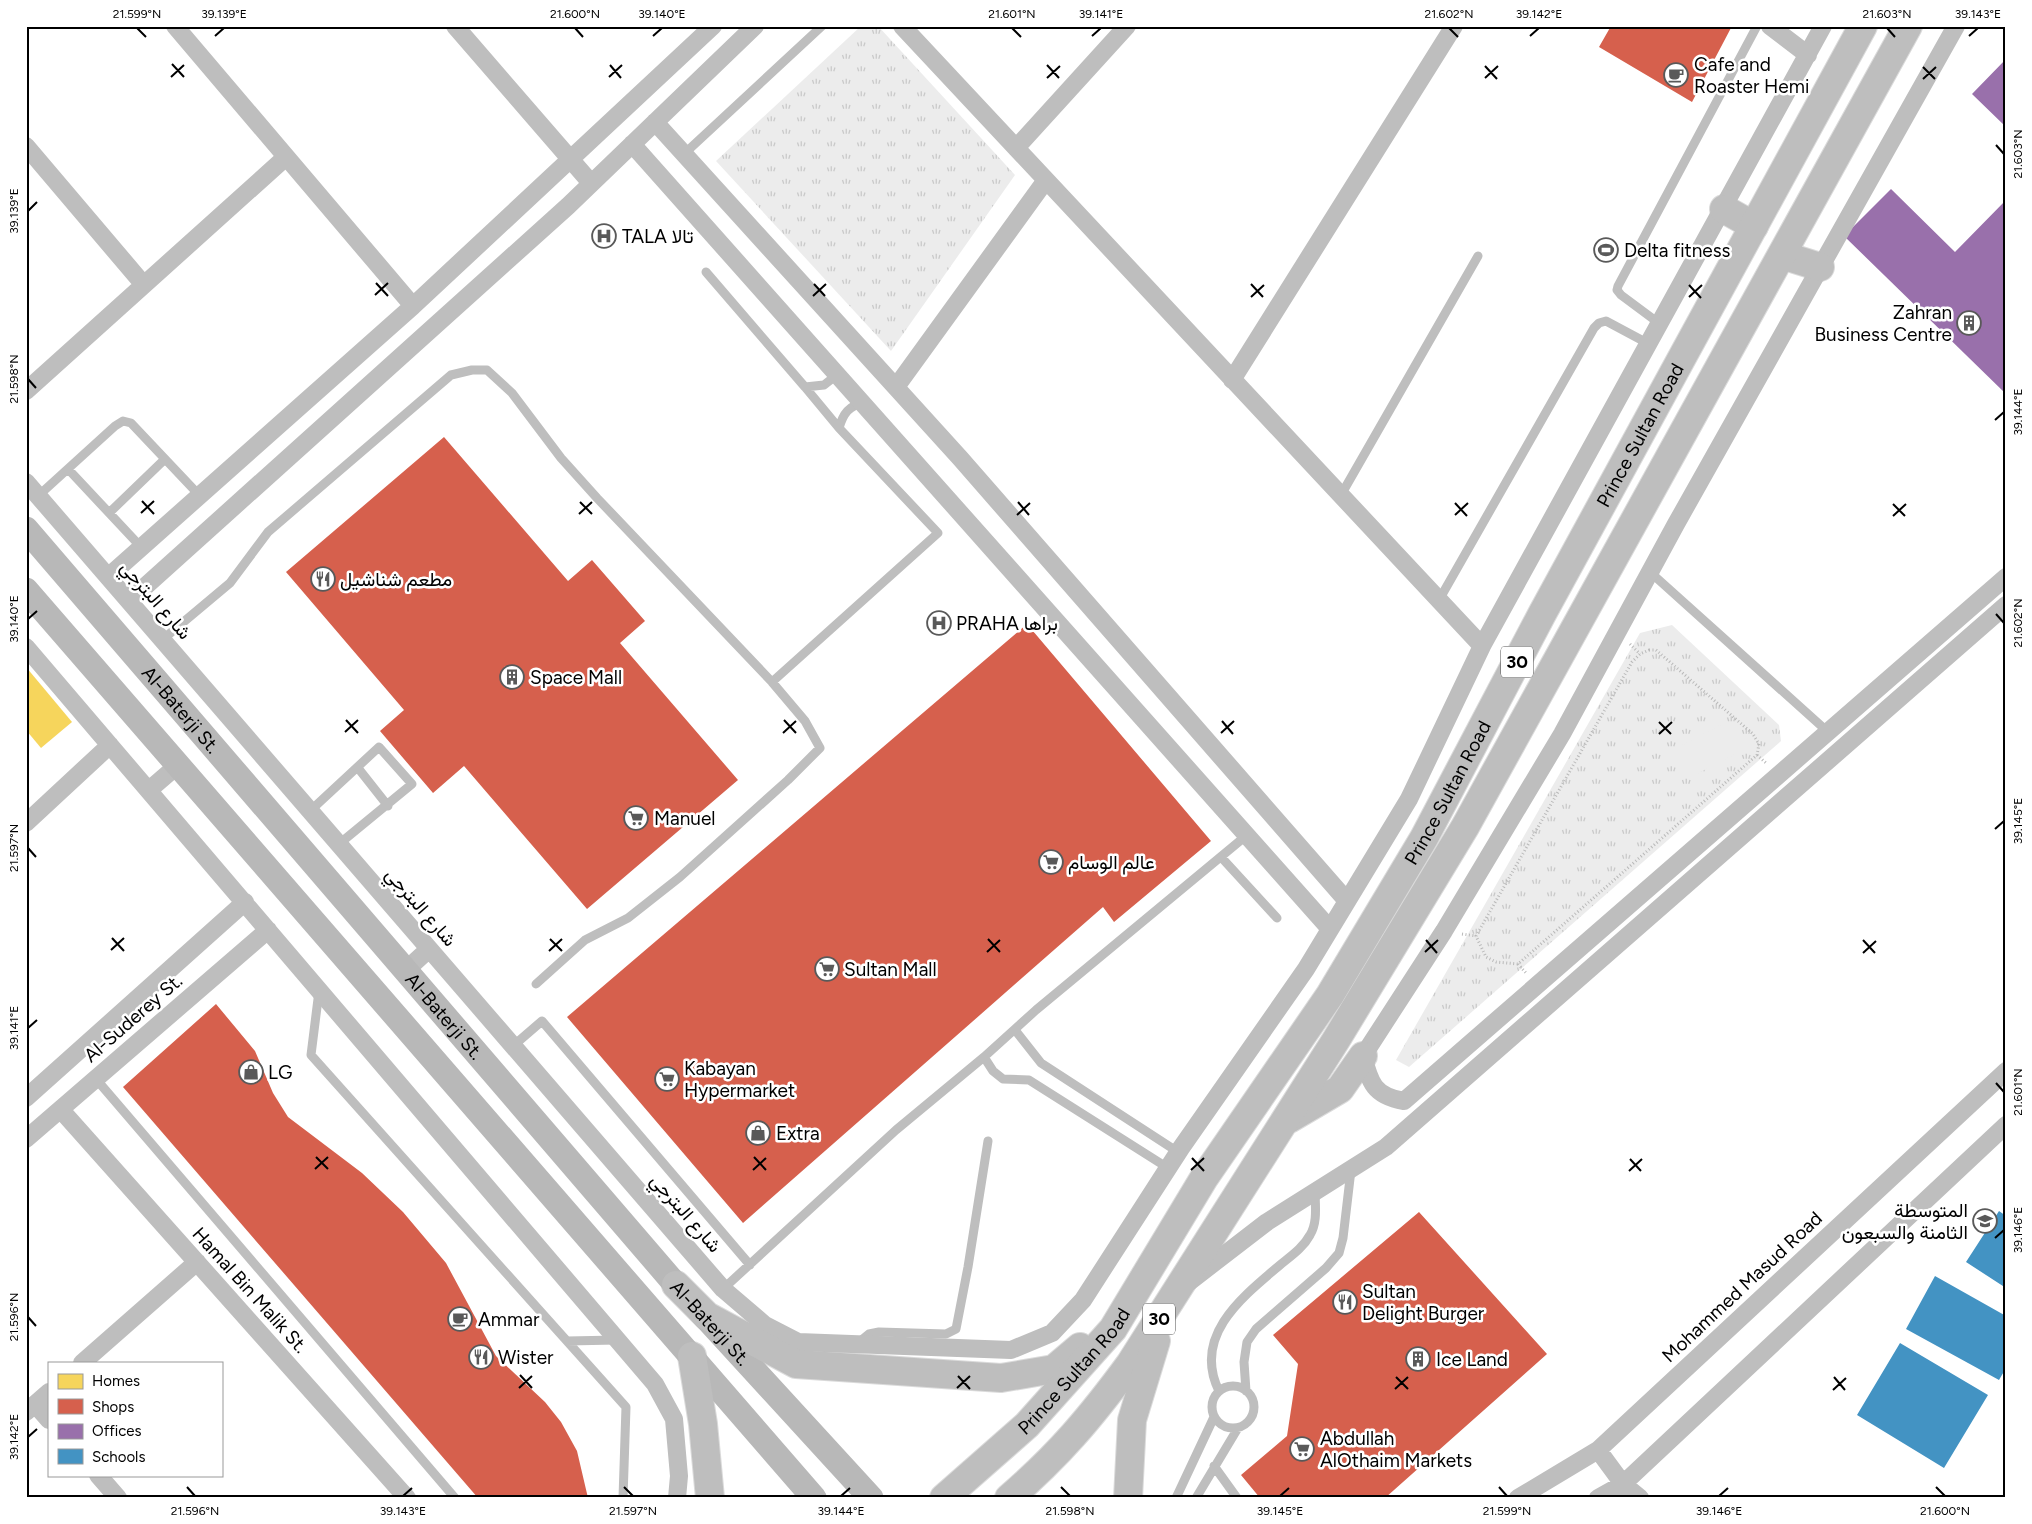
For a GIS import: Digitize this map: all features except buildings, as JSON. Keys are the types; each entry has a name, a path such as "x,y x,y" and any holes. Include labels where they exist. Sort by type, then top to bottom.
{"main road":[{"name":"Prince Sultan Road","path":"944,1498 1027,1425 1113,1329 1204,1178 1330,995 1424,838 1542,614 1863,26"},
{"name":"Prince Sultan Road","path":"1009,1498 1068,1444 1093,1415 1130,1364 1286,1121 1402,934 1465,827 1908,26"},
{"path":"1724,209 1754,226"},
{"path":"1782,255 1820,267"},
{"name":"Al-Baterji St.","path":"26,529 676,1285 871,1498"},
{"name":"Al-Baterji St.","path":"26,590 814,1498"},
{"path":"1542,614 1555,623 1574,630"},
{"path":"1286,1121 1340,1089 1363,1056"},
{"path":"676,1285 707,1316 796,1364 1001,1378 1054,1369 1098,1332 1142,1280"},
{"path":"1128,1498 1132,1420 1152,1350 1177,1291"},
{"path":"692,1356 703,1424 710,1498"}],"street":[{"path":"175,26 413,306"},
{"path":"455,26 569,160 591,183"},
{"path":"108,577 413,306 713,26"},
{"path":"129,601 591,183 755,26"},
{"path":"902,26 1482,646"},
{"path":"1016,148 1127,26"},
{"path":"1232,380 1454,26"},
{"path":"857,1344 1011,1350 1052,1333 1083,1300 1178,1152 1306,969 1409,799 1482,646 1823,26"},
{"path":"1956,26 1650,572 1562,734 1444,931 1363,1056 1369,1080 1378,1091 1389,1099 1404,1101 2006,577"},
{"path":"1776,28 1808,55"},
{"path":"655,122 896,387 1347,901"},
{"path":"632,144 1330,930"},
{"path":"26,146 144,285"},
{"path":"26,391 286,156"},
{"path":"896,387 1046,180"},
{"name":"شارع البترجي","path":"26,482 723,1289 765,1325 798,1342 857,1344"},
{"path":"1177,1291 1266,1222 1386,1147 2006,605"},
{"path":"26,647 655,1384 674,1418 679,1476 677,1498"},
{"path":"26,823 110,745"},
{"path":"149,790 178,765"},
{"name":"Al-Suderey St.","path":"26,1098 245,902"},
{"name":"Al-Suderey St.","path":"26,1139 268,930"},
{"path":"405,971 429,949"},
{"name":"Mohammed Masud Road","path":"1518,1498 1598,1450 2006,1071"},
{"name":"Hamal Bin Malik St.","path":"61,1110 407,1498"},
{"path":"1598,1498 1623,1484 2006,1125"},
{"path":"83,1362 197,1262"},
{"path":"48,1393 30,1408 48,1419"},
{"path":"1598,1450 1623,1484 1640,1498"},
{"path":"99,1476 118,1498"}],"lane":[{"path":"684,154 822,26"},
{"path":"1660,324 1621,295 1617,290 1618,286 1757,26"},
{"path":"1341,495 1478,256"},
{"path":"706,272 839,428 938,533 772,682"},
{"path":"1439,600 1594,328 1600,322 1606,321 1649,344"},
{"path":"162,640 230,583 268,532 451,375 472,370 487,370 512,394 561,458 597,498 772,682 806,721 820,748 788,780 680,876 628,918 585,940 536,984"},
{"path":"805,387 824,385 838,374"},
{"path":"839,428 842,418 847,411 854,404 864,403"},
{"path":"38,496 115,426 123,421 131,423 200,496"},
{"path":"109,513 165,459"},
{"path":"68,469 142,547"},
{"path":"1650,572 1828,732"},
{"path":"310,811 379,747 412,784 388,806 339,844"},
{"path":"358,768 388,806"},
{"path":"723,1289 896,1130 984,1057 1036,1010 1247,835"},
{"path":"1221,857 1277,918"},
{"path":"320,990 311,1055 626,1407 623,1498"},
{"path":"513,1046 542,1020 750,1265"},
{"path":"1015,1030 1041,1063 1178,1152"},
{"path":"984,1057 993,1071 1003,1079 1029,1080 1168,1168"},
{"path":"96,1079 454,1498"},
{"path":"857,1344 874,1332 946,1334 953,1332 957,1324 968,1267 988,1141"},
{"path":"1246,1391 1244,1362 1246,1342 1256,1329 1326,1268 1339,1253 1351,1170"},
{"path":"1220,1391 1212,1376 1210,1364 1212,1349 1218,1333 1229,1314 1243,1296 1303,1246 1315,1221 1315,1190"},
{"path":"567,1342 618,1340"},
{"path":"1237,1386 1246,1391 1252,1398 1254,1407 1252,1416 1247,1424 1238,1428 1229,1428 1220,1424 1214,1417 1212,1408 1214,1398 1220,1391 1228,1387 1237,1386"},
{"path":"1176,1498 1214,1417"},
{"path":"1196,1498 1238,1428"},
{"path":"1214,1466 1238,1498"}],"path":[{"path":"1656,650 1753,734 1759,744 1758,755 1518,964 1496,962 1486,957 1476,936 1632,662 1640,654 1656,650"}],"green space":[{"path":"861,26 878,26 1015,175 891,351 716,161"},
{"path":"1672,625 1779,725 1781,741 1409,1067 1396,1060 1640,633"},
{"path":"1728,721 1743,750 1689,778 1675,749"}],"place":[{"name":"Cafe and Roaster Hemi","path":"1676,75"},
{"name":"TALA تالا","path":"604,236"},
{"name":"Delta fitness","path":"1606,250"},
{"name":"Zahran Business Centre","path":"1969,323"},
{"name":"مطعم شناشيل","path":"323,579"},
{"name":"PRAHA براها","path":"939,623"},
{"name":"Space Mall","path":"512,677"},
{"name":"Manuel","path":"636,818"},
{"name":"عالم الوسام","path":"1051,862"},
{"name":"Sultan Mall","path":"827,969"},
{"name":"LG","path":"251,1072"},
{"name":"Kabayan Hypermarket","path":"667,1079"},
{"name":"Extra","path":"758,1133"},
{"name":"المتوسطة الثامنة والسبعون","path":"1985,1221"},
{"name":"Sultan Delight Burger","path":"1345,1302"},
{"name":"Ammar","path":"460,1319"},
{"name":"Wister","path":"481,1357"},
{"name":"Ice Land","path":"1418,1359"},
{"name":"Abdullah AlOthaim Markets","path":"1302,1449"}]}
